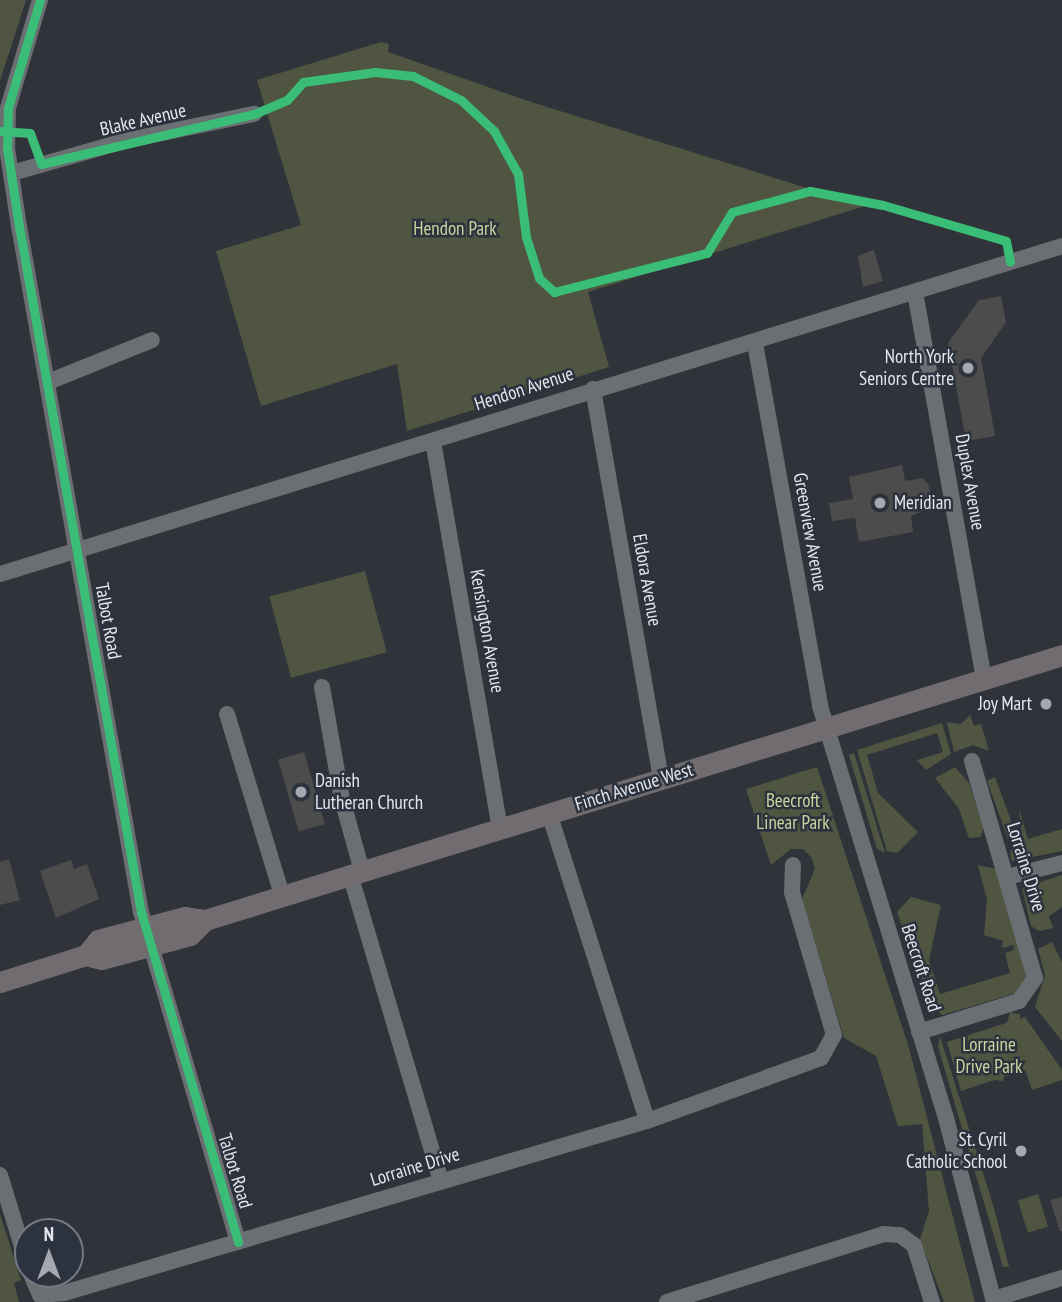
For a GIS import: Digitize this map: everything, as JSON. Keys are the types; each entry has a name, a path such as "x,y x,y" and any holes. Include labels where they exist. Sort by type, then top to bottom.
{"main road":[{"name":"Finch Avenue West","path":"0,982 86,956 101,959 146,937 190,934 205,920 282,895 1062,655"}],"street":[{"name":"Talbot Road","path":"40,0 8,108 12,173 146,937 238,1242"},
{"name":"Blake Avenue","path":"12,173 128,140 254,114"},
{"name":"Hendon Avenue","path":"0,574 1062,246"},
{"name":"Duplex Avenue","path":"915,292 984,680"},
{"path":"48,382 152,340"},
{"name":"Greenview Avenue","path":"755,343 826,729"},
{"name":"Eldora Avenue","path":"593,389 661,778"},
{"name":"Kensington Avenue","path":"433,441 500,828"},
{"path":"322,687 356,873 441,1181"},
{"path":"227,714 282,895"},
{"name":"Beecroft Road","path":"826,729 919,1032 994,1300"},
{"name":"Lorraine Drive","path":"919,1032 1019,1001 1033,987 1035,969 972,761"},
{"path":"549,813 647,1121"},
{"path":"1007,877 1062,863"},
{"name":"Lorraine Drive","path":"84,1287 647,1121 821,1058 834,1035 792,892 793,866"},
{"path":"0,1175 14,1220"},
{"path":"667,1302 884,1234 900,1235 914,1245 932,1302"},
{"path":"994,1300 1062,1278"},
{"name":"Lorraine Drive","path":"37,1288 40,1295 52,1296 80,1288"}],"green space":[{"path":"0,0 26,0 0,81"},
{"name":"Hendon Park","path":"381,42 389,44 388,52 528,101 865,206 588,292 609,367 407,431 397,364 261,406 216,251 301,225 257,80"},
{"path":"365,571 387,652 291,678 269,597"},
{"path":"970,715 974,726 981,724 989,751 973,745 954,752 947,722 961,724"},
{"path":"942,723 951,754 926,770 917,760 943,752 937,733 867,755 878,793 918,832 897,853 887,851 857,750"},
{"path":"854,753 885,853 877,849 849,755"},
{"name":"Beecroft Linear Park","path":"817,767 909,1048 975,1302 944,1302 920,1239 929,1211 922,1124 898,1126 876,1056 844,1038 802,899 815,869 812,858 803,849 791,849 771,865 746,789"},
{"path":"955,767 969,783 984,828 980,837 969,838 959,809 935,778"},
{"path":"995,777 1014,829 1008,839 987,781"},
{"path":"1019,808 1028,839 1062,829 1062,851 1012,861 1010,853 1022,833"},
{"path":"978,865 996,869 1028,976 1016,993 942,1015 936,1009 933,1015 897,912 911,897 941,905 929,960 940,994 1010,973 1005,953 1014,950 1013,945 1002,948 1003,941 984,935 987,900"},
{"path":"1062,875 1062,907 1049,916 1053,928 1039,931 1031,926 1022,888"},
{"path":"1052,942 1062,962 1062,1041 1035,1007 1045,975 1038,949"},
{"path":"1010,1012 1021,1015 1003,1081 992,1079"},
{"name":"Lorraine Drive Park","path":"1025,1017 1062,1070 1062,1080 1032,1090 1025,1070 961,1091 947,1042"},
{"path":"940,1036 994,1208 1009,1267 1003,1267 938,1047"},
{"path":"1038,1194 1048,1227 1028,1233 1018,1200"},
{"path":"0,1214 14,1258 14,1288 19,1302 0,1302"}],"building":[{"path":"874,250 883,281 863,287 858,256"},
{"name":"North York Seniors Centre","path":"1001,296 1006,322 981,358 995,436 966,441 948,343 979,300"},
{"name":"Meridian","path":"902,465 905,481 923,478 929,486 932,507 911,516 913,532 859,542 855,518 832,521 829,503 853,499 849,477"},
{"name":"Danish Lutheran Church","path":"304,752 325,824 299,832 278,759"},
{"path":"9,859 20,900 0,905 0,862"},
{"path":"71,860 74,869 87,864 99,899 56,918 40,871"},
{"path":"1062,1197 1062,1231 1060,1231 1050,1200"}],"cycle path":[{"path":"40,0 8,108 7,148 19,226 141,912 238,1242"},
{"path":"0,131 30,133 41,164 254,114 287,100 303,82 375,72 413,76 461,100 494,131 518,174 526,237 539,278 554,292 707,253 732,212 810,191 883,205 1006,241 1010,262"}],"place":[{"name":"North York Seniors Centre","path":"968,368"},
{"name":"Meridian","path":"880,503"},
{"name":"Joy Mart","path":"1046,704"},
{"name":"Danish Lutheran Church","path":"301,792"},
{"name":"St. Cyril Catholic School","path":"1021,1151"}]}
